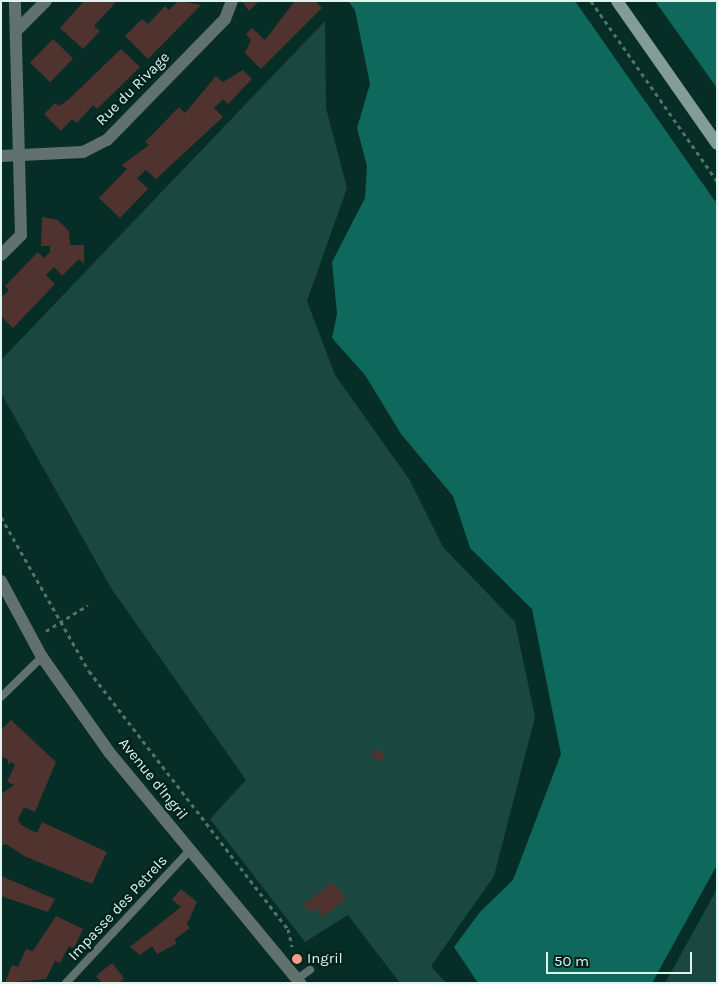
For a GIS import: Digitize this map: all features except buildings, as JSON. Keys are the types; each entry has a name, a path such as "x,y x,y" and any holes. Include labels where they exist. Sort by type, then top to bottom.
{"street":[{"path":"1,255 21,235 15,1"},
{"path":"16,32 46,1"},
{"name":"Rue du Rivage","path":"1,156 83,152 107,140 225,19 232,1"},
{"path":"617,1 717,144"},
{"name":"Avenue d'Ingril","path":"1,581 42,657 109,752 189,851 299,981"}],"lane":[{"path":"1,697 42,657"},
{"name":"Impasse des Petrels","path":"66,983 189,851"},
{"path":"299,981 310,970"}],"path":[{"path":"591,1 717,181"},
{"path":"1,517 59,623 150,753 288,929 293,950 284,964"},
{"path":"32,639 88,605"}],"shaded area":[{"path":"348,1 575,1 717,204 717,865 652,983 478,983 454,947 480,912 513,880 561,754 532,609 470,548 453,496 401,434 365,375 332,338 337,314 332,262 365,198 367,166 357,128 370,84 355,10"},
{"path":"655,1 717,1 717,88"},
{"path":"325,21 326,108 347,188 307,301 335,375 409,479 443,547 515,622 535,717 494,876 431,966 446,983 400,983 348,915 305,942 210,819 246,780 111,588 1,393 1,360"},
{"path":"717,889 717,983 665,983"}],"place":[{"name":"Ingril","path":"297,959"}]}
